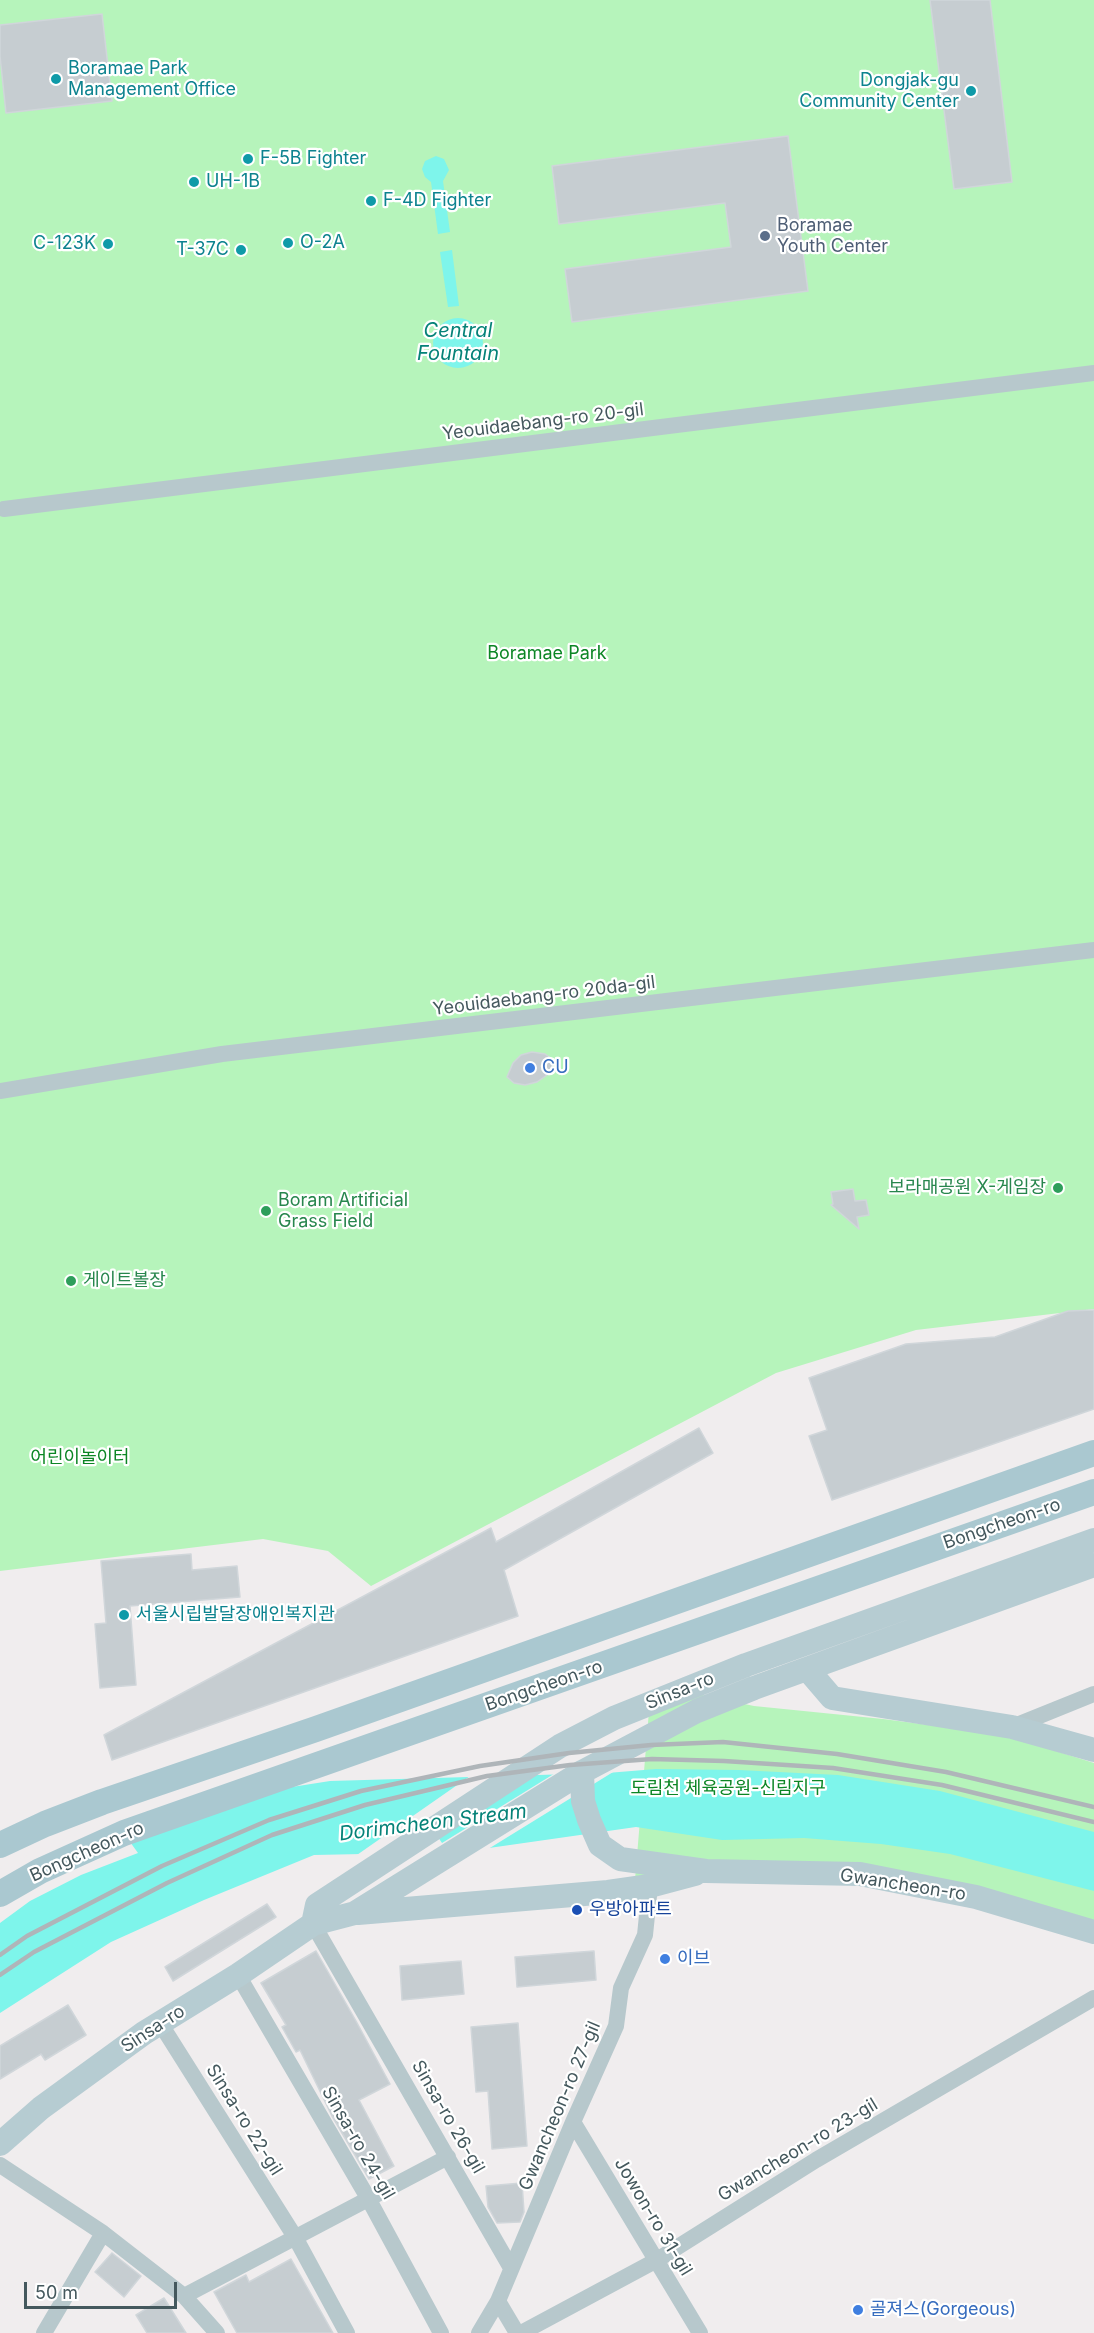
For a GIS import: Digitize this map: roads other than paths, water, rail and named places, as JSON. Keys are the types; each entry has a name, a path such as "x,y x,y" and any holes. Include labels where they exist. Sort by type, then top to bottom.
{"main road":[{"name":"Bongcheon-ro","path":"0,1845 45,1824 102,1802 1094,1453"},
{"name":"Bongcheon-ro","path":"0,1894 40,1871 124,1833 1094,1492"},
{"name":"Sinsa-ro","path":"0,2144 41,2108 160,2023 238,1975 315,1915 560,1746 614,1718 746,1665 1094,1540"},
{"name":"Sinsa-ro","path":"315,1915 355,1913 582,1772 697,1711 754,1688 1094,1565"},
{"path":"808,1670 831,1698 1012,1727 1094,1750"},
{"name":"Gwancheon-ro","path":"582,1772 583,1801 589,1820 600,1845 620,1859 706,1871 860,1874 976,1897 1094,1932"},
{"name":"Gwancheon-ro","path":"355,1913 650,1887 706,1871"}],"street":[{"name":"Yeouidaebang-ro 20-gil","path":"2,511 1094,373"},
{"name":"Yeouidaebang-ro 20da-gil","path":"0,1091 222,1054 1094,950"},
{"path":"1012,1727 1094,1694"},
{"name":"Gwancheon-ro 27-gil","path":"511,2268 616,2026 621,1988 645,1935 650,1887"},
{"name":"Sinsa-ro 26-gil","path":"315,1915 511,2268"},
{"name":"Sinsa-ro 24-gil","path":"238,1975 368,2198 441,2333"},
{"name":"Gwancheon-ro 23-gil","path":"519,2333 657,2260 816,2160 1094,1998"},
{"name":"Sinsa-ro 22-gil","path":"160,2023 295,2237 347,2333"},
{"name":"Jowon-ro 31-gil","path":"573,2122 700,2333"},
{"path":"183,2296 448,2157"},
{"path":"0,2165 103,2233 183,2296 217,2333"},
{"path":"44,2333 103,2233"},
{"path":"479,2333 498,2301 511,2268"},
{"path":"498,2301 519,2333"}],"water":[{"path":"436,156 444,159 449,170 443,181 450,232 438,234 431,182 425,177 422,169 425,161"},
{"path":"452,250 459,306 448,307 440,252"},
{"name":"Central Fountain","path":"453,318 463,318 476,325 483,338 483,348 476,361 463,368 453,368 444,364 437,357 433,348 433,338 437,329 444,322"},
{"name":"Dorimcheon Stream","path":"656,1769 838,1775 940,1791 1094,1832 1094,1891 950,1854 881,1844 804,1838 722,1840 636,1827 461,1852 314,1855 204,1900 111,1942 0,2013 0,1873 241,1795 330,1781 607,1773"}],"railway":[{"path":"0,1955 27,1936 162,1866 269,1820 361,1791 480,1766 569,1753 651,1745 723,1742 837,1754 946,1772 1094,1807"},
{"path":"0,1975 34,1952 167,1883 272,1835 365,1805 487,1776 570,1765 652,1759 833,1768 942,1785 1094,1822"}],"place":[{"name":"Boramae Park Management Office","path":"56,79"},
{"name":"Dongjak-gu Community Center","path":"971,91"},
{"name":"F-5B Fighter","path":"248,159"},
{"name":"UH-1B","path":"194,182"},
{"name":"F-4D Fighter","path":"371,201"},
{"name":"Boramae Youth Center","path":"765,236"},
{"name":"O-2A","path":"288,243"},
{"name":"C-123K","path":"108,244"},
{"name":"T-37C","path":"241,250"},
{"name":"CU","path":"530,1068"},
{"name":"보라매공원 X-게임장","path":"1058,1188"},
{"name":"Boram Artificial Grass Field","path":"266,1211"},
{"name":"게이트볼장","path":"71,1281"},
{"name":"서울시립발달장애인복지관","path":"124,1615"},
{"name":"우방아파트","path":"577,1910"},
{"name":"이브","path":"665,1959"},
{"name":"골져스(Gorgeous)","path":"858,2310"}],"park label":[{"name":"Boramae Park","path":"547,654"},
{"name":"어린이놀이터","path":"80,1458"},
{"name":"도림천 체육공원-신림지구","path":"728,1789"}]}
